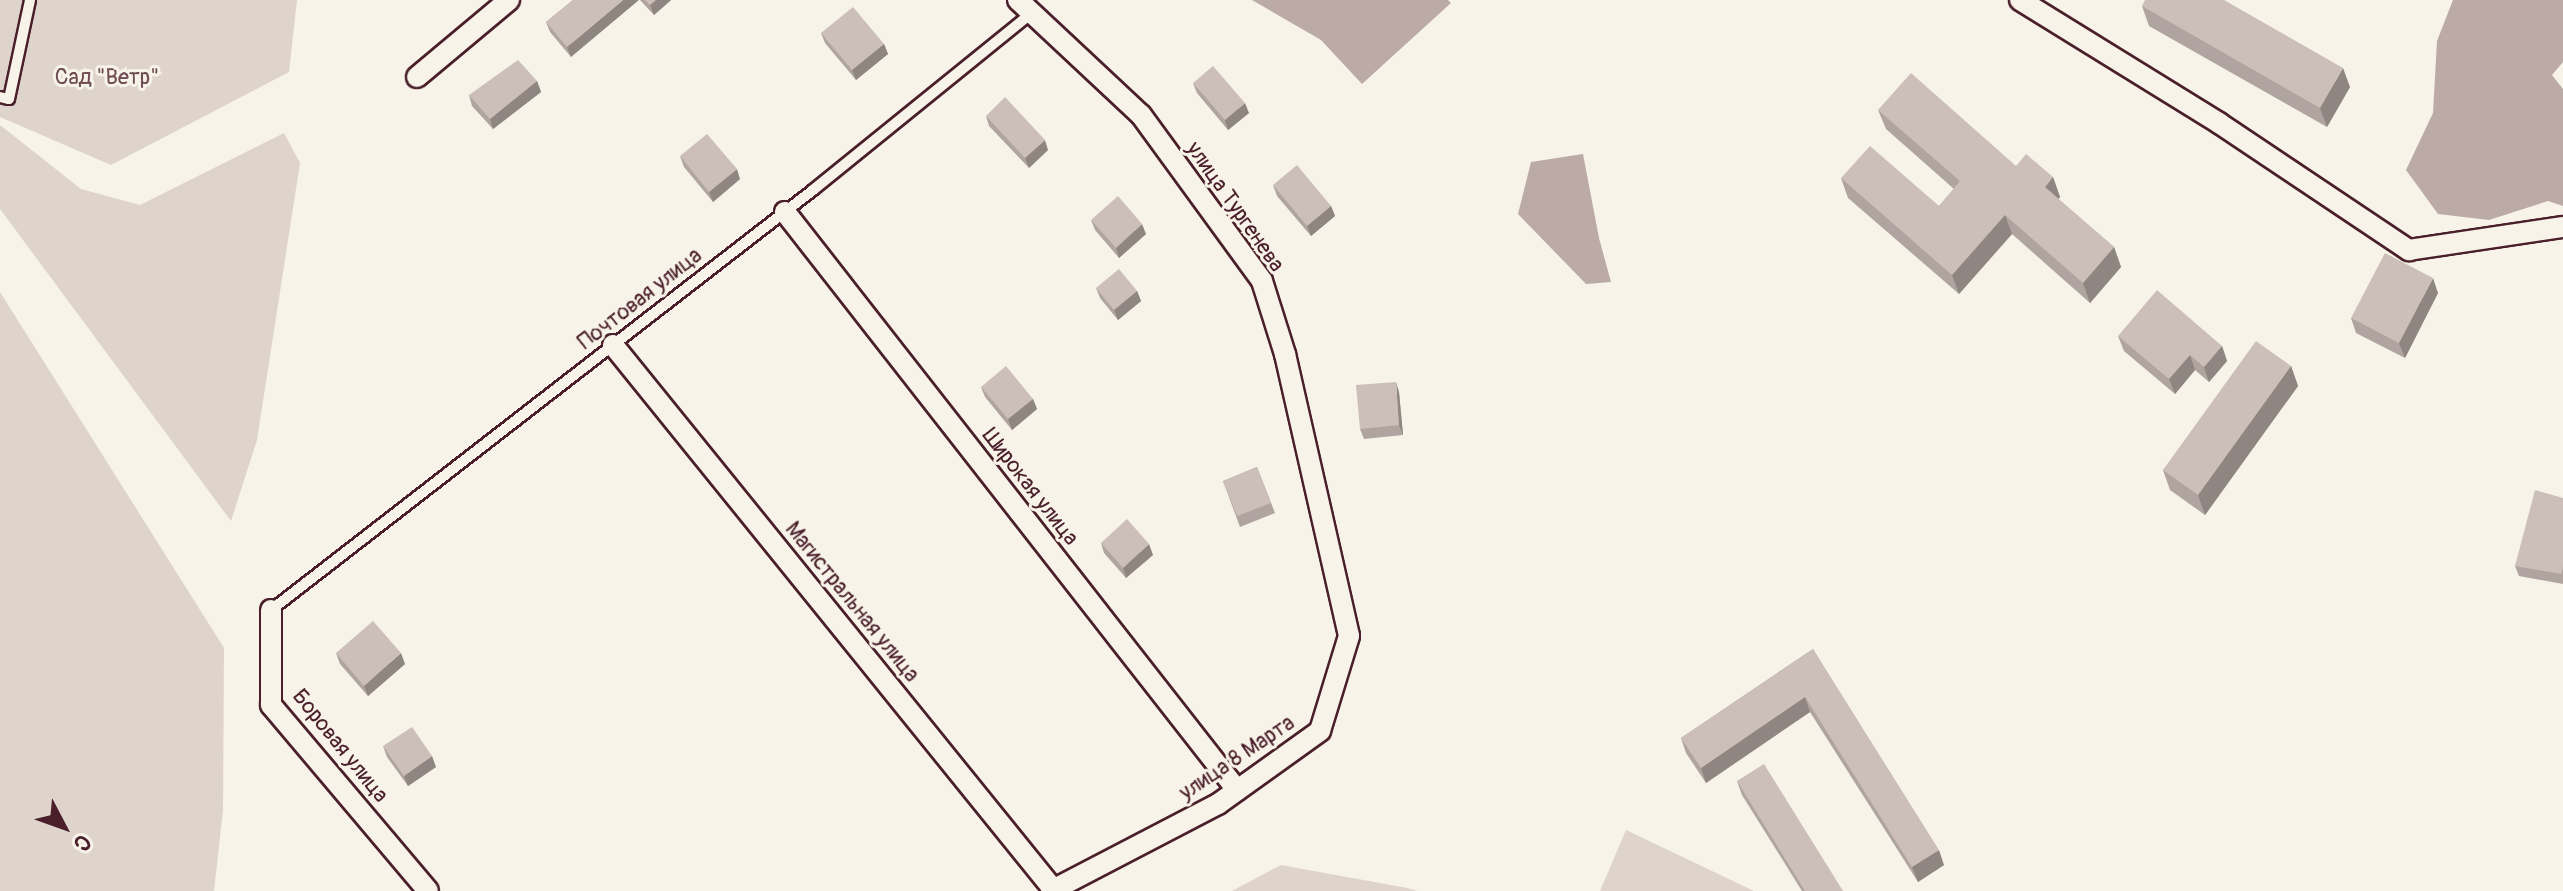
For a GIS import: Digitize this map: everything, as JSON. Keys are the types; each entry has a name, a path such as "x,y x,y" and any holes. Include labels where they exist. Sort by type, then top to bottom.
{"street":[{"path":"417,77 509,0"},
{"path":"2020,0 2219,123 2409,250 2563,227"},
{"name":"улица Тургенева","path":"1024,7 1141,115 1262,281 1285,354 1349,636"},
{"name":"Широкая улица","path":"785,212 1237,790"},
{"name":"Магистральная улица","path":"613,345 1052,890"},
{"name":"Боровая улица","path":"271,610 271,705 428,891"},
{"name":"улица 8 Марта","path":"1052,890 1237,790 1320,731 1349,636"}],"lane":[{"path":"0,97 9,99 30,0"},
{"name":"Почтовая улица","path":"271,610 785,212 1024,7"}],"green space":[{"name":"Сад \"Ветр\"","path":"0,0 297,0 289,72 111,165 0,117"},
{"path":"0,125 81,189 140,205 284,133 300,163 257,440 231,521 0,209"},
{"path":"0,292 224,648 223,810 214,891 0,891"},
{"path":"1626,830 1754,891 1600,891"},
{"path":"1281,865 1407,888 1417,891 1232,891"}],"shaded area":[{"path":"1252,0 1448,0 1451,3 1362,84 1321,40"},
{"path":"2453,0 2563,0 2563,62 2552,75 2563,89 2563,206 2548,201 2489,220 2438,214 2406,170 2433,113 2437,41"},
{"path":"1583,154 1611,282 1586,284 1518,214 1531,162"}],"building":[{"path":"573,0 623,0 567,47 546,22"},
{"path":"2145,0 2224,0 2343,68 2320,108 2142,6"},
{"path":"853,7 884,44 852,70 821,33"},
{"path":"518,60 537,81 490,119 469,95"},
{"path":"1213,66 1245,103 1225,120 1193,83"},
{"path":"1911,73 2016,166 2026,154 2053,177 2045,187 2114,247 2083,283 2005,215 1952,275 1841,178 1870,146 1939,206 1960,181 1878,110"},
{"path":"1005,97 1045,140 1025,158 986,116"},
{"path":"707,134 737,169 709,192 680,156"},
{"path":"1297,165 1331,206 1307,226 1273,185"},
{"path":"1118,196 1142,224 1116,248 1091,220"},
{"path":"2385,253 2433,278 2399,343 2351,318"},
{"path":"1119,269 1137,291 1114,310 1096,288"},
{"path":"2157,290 2222,346 2204,367 2190,355 2169,379 2118,336"},
{"path":"2256,341 2291,366 2198,495 2163,470"},
{"path":"1006,366 1033,399 1008,419 981,387"},
{"path":"1396,382 1399,425 1360,429 1356,385"},
{"path":"1257,467 1271,503 1237,516 1223,481"},
{"path":"2535,490 2563,498 2561,574 2515,566"},
{"path":"1127,519 1149,544 1123,568 1101,543"},
{"path":"373,621 401,653 364,686 336,653"},
{"path":"1813,649 1939,850 1912,867 1805,697 1701,768 1681,738"},
{"path":"412,727 432,756 404,776 383,746"},
{"path":"1764,764 1843,891 1805,891 1737,781"}]}
